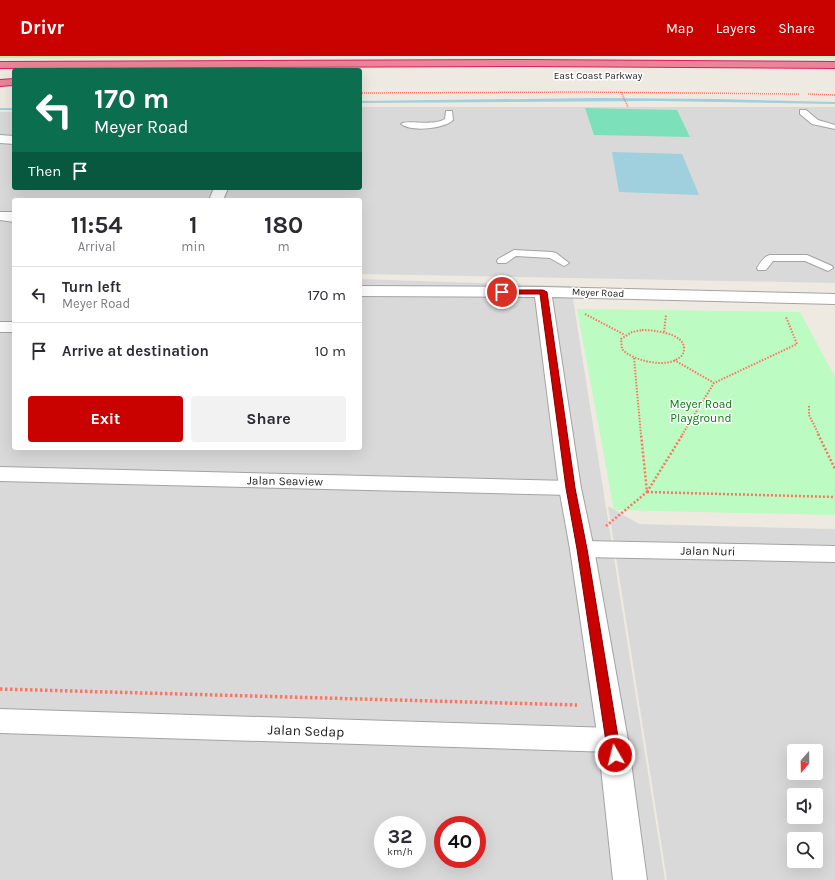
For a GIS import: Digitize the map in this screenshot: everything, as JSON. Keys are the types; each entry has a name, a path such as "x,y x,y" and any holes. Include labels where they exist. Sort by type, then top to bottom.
{"highway":[{"path":"308,56 541,58 632,63"},
{"name":"East Coast Parkway","path":"0,64 632,63 835,65"},
{"path":"0,78 12,78"},
{"path":"0,83 12,82"}],"street":[{"path":"0,139 12,140"},
{"path":"0,216 12,216"},
{"name":"Meyer Road","path":"362,291 543,292 835,299"},
{"path":"543,292 570,488 582,549 613,740 630,880"},
{"path":"0,327 12,327"},
{"name":"Jalan Seaview","path":"0,474 570,488"},
{"name":"Jalan Nuri","path":"582,549 835,554"},
{"name":"Jalan Sedap","path":"0,721 613,740"}],"lane":[{"path":"803,112 815,122 835,127"},
{"path":"405,124 430,126 443,125 449,120 449,113"},
{"path":"502,261 514,253 552,255 564,263"},
{"path":"762,268 770,258 807,258 828,268"}],"path":[{"path":"622,92 628,107"},
{"path":"362,93 622,92 835,94"},
{"path":"604,528 647,492 714,383 798,344 777,298"},
{"path":"583,313 625,335"},
{"path":"648,330 664,332 673,336 684,346 684,352 680,357 674,360 654,362 634,358 622,349 620,344 621,339 625,335 632,332 648,330"},
{"path":"634,358 647,492"},
{"path":"674,360 714,383"},
{"path":"809,406 809,415 835,469"},
{"path":"647,492 835,498"},
{"path":"0,689 579,705"}],"shaded area":[{"path":"362,107 835,107 835,283 362,274 362,198 12,198 12,450 362,450 362,279 571,286 665,880 0,880 0,112 12,112 12,190 362,190"},
{"path":"608,506 639,524 835,529 835,880 667,880"}],"green space":[{"path":"0,56 219,56 225,57 0,58"},
{"path":"659,56 835,56 835,58"},
{"path":"585,108 677,110 690,137 594,135"},
{"name":"Meyer Road Playground","path":"577,309 800,312 835,377 835,515 614,510"}],"water":[{"path":"612,152 682,154 699,195 619,192"}],"waterway":[{"path":"362,102 716,100 835,103"},
{"path":"0,109 12,109"}],"route":[{"path":"502,292 543,292 570,488 582,549 615,755"}]}
